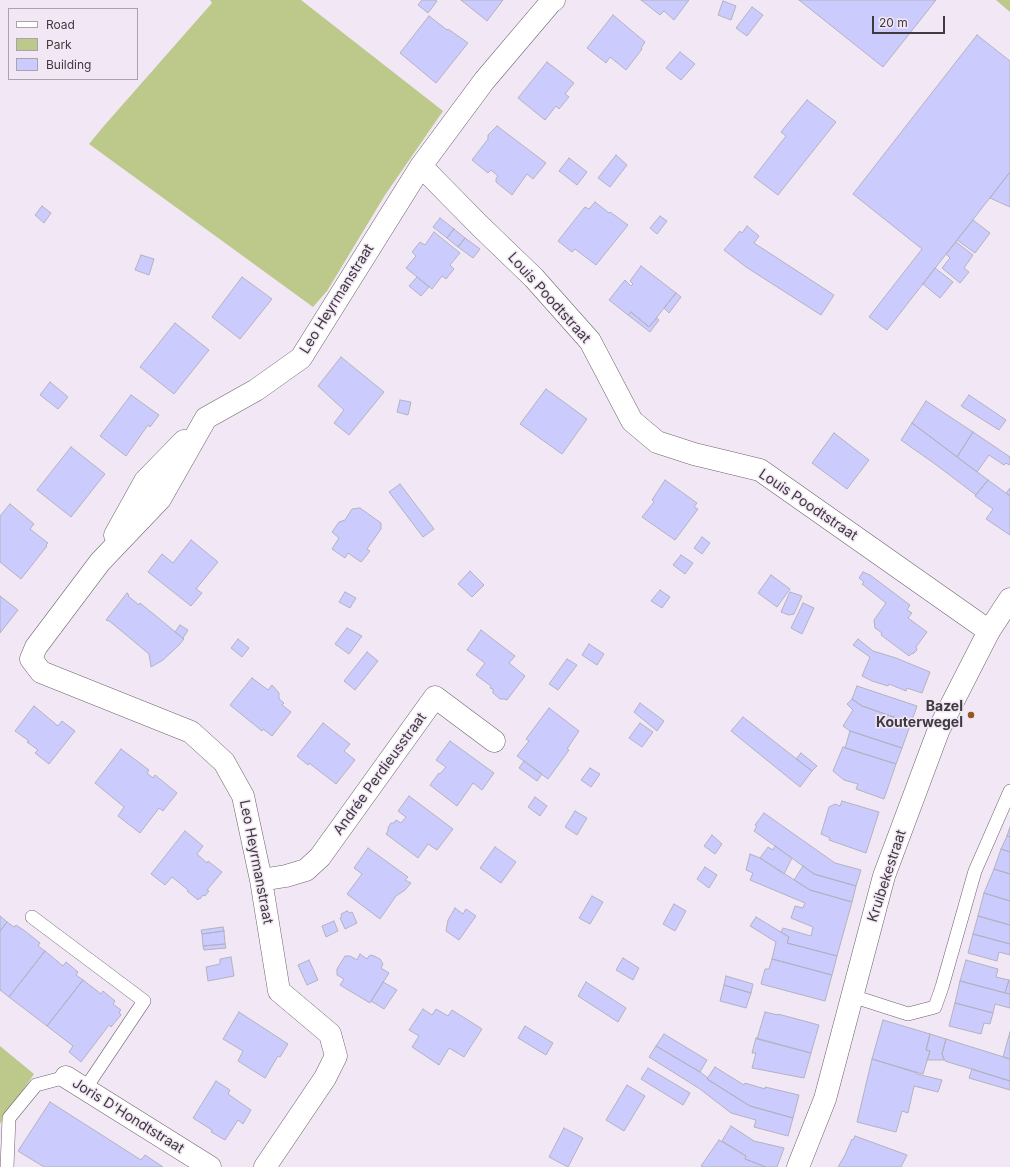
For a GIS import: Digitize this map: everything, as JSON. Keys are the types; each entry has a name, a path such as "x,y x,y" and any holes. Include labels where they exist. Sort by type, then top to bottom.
{"street":[{"name":"Leo Heyrmanstraat","path":"265,1167 325,1078 336,1056 330,1034 279,991 261,880 243,796 224,762 191,732 41,672 31,659 36,647 100,562 160,499 206,418 256,390 301,358 421,166 484,81 554,0"},
{"name":"Louis Poodtstraat","path":"421,166 534,278 590,342 632,421 657,442 694,454 760,470 989,631"},
{"name":"Kruibekestraat","path":"798,1167 825,1099 886,868 939,729 989,631 1010,599"},
{"name":"Andrée Perdieusstraat","path":"261,880 286,876 306,870 320,857 435,697 494,741"},
{"name":"Joris D'Hondtstraat","path":"66,1077 210,1167"}],"lane":[{"path":"852,996 908,1014 935,1007 975,871 1010,791"},
{"path":"32,917 144,1001 85,1089"},
{"path":"7,1167 9,1118 36,1085 66,1077"}],"green space":[{"path":"210,0 301,0 443,111 385,195 327,291 313,307 89,144 212,3"},
{"path":"996,0 1010,0 1010,12"},
{"path":"0,1046 34,1074 0,1124"}],"building":[{"path":"422,0 437,1 428,13 418,5"},
{"path":"461,0 503,0 487,21"},
{"path":"641,0 689,0 674,20 664,11 660,15"},
{"path":"799,0 936,0 883,67"},
{"path":"723,1 736,6 731,20 718,15"},
{"path":"752,7 763,15 747,36 736,28"},
{"path":"613,15 645,42 641,48 642,49 626,70 610,57 606,63 587,48"},
{"path":"429,16 447,30 448,29 468,43 436,83 400,53"},
{"path":"977,35 1010,61 1010,172 887,330 869,317 922,249 853,194"},
{"path":"680,52 695,64 681,80 666,68"},
{"path":"547,62 574,83 565,94 569,97 559,109 556,106 545,120 518,98"},
{"path":"807,100 836,122 778,195 754,177 786,136 781,132"},
{"path":"497,126 546,163 533,179 527,174 512,195 496,182 498,176 491,170 488,173 472,160 488,139 488,135"},
{"path":"616,155 627,165 610,187 598,178"},
{"path":"569,158 587,172 577,185 559,171"},
{"path":"1010,172 1010,207 990,198"},
{"path":"595,202 628,225 596,265 575,249 572,252 558,241 585,207 589,209"},
{"path":"42,206 51,213 44,223 35,215"},
{"path":"660,216 667,221 657,234 650,228"},
{"path":"440,218 454,229 447,238 433,227"},
{"path":"973,220 990,233 975,253 957,240"},
{"path":"747,226 759,236 754,243 834,295 821,315 746,267 724,250 740,231 742,233"},
{"path":"454,229 465,238 458,247 447,238"},
{"path":"434,232 460,253 450,265 454,269 446,279 442,276 432,289 406,268 416,256 412,252 420,242 425,245"},
{"path":"465,238 480,249 473,258 458,247"},
{"path":"956,242 973,255 964,268 969,272 960,283 942,268 950,258 946,254"},
{"path":"141,255 154,259 149,275 135,270"},
{"path":"641,266 676,293 649,327 631,312 628,315 609,300 625,280 631,286 633,284 630,281"},
{"path":"935,268 953,282 940,298 923,284"},
{"path":"242,277 272,299 240,339 212,317"},
{"path":"417,277 429,287 421,296 409,286"},
{"path":"676,293 681,297 669,313 664,308"},
{"path":"631,312 649,327 657,318 659,320 650,332 628,315"},
{"path":"175,323 209,350 174,394 140,367"},
{"path":"341,357 384,392 349,435 334,423 344,410 318,386"},
{"path":"50,382 68,397 58,409 40,395"},
{"path":"546,389 587,419 562,454 520,424"},
{"path":"131,395 159,415 150,427 148,425 126,456 100,436"},
{"path":"969,395 1006,420 999,430 961,406"},
{"path":"400,400 411,402 408,415 397,412"},
{"path":"926,401 973,432 957,457 912,423"},
{"path":"912,423 988,480 976,495 901,440"},
{"path":"973,432 1010,457 1009,465 1006,463 1004,465 989,455 977,472 957,457"},
{"path":"834,433 869,460 847,489 812,463"},
{"path":"71,447 105,474 71,517 37,490"},
{"path":"665,480 697,503 694,507 698,509 675,540 642,517 654,502 652,500"},
{"path":"988,480 1010,496 1010,535 986,519 993,509 975,496"},
{"path":"400,484 434,529 423,537 389,492"},
{"path":"1010,488 1010,496 1006,493"},
{"path":"10,504 34,524 30,529 48,543 21,579 0,562 0,516"},
{"path":"360,508 381,523 381,529 367,549 370,551 361,562 348,553 345,558 332,549 339,538 332,532 339,522 345,520 352,509"},
{"path":"702,537 710,543 702,554 694,548"},
{"path":"191,540 218,562 196,589 202,593 191,606 148,572 162,554 173,563"},
{"path":"681,555 693,563 685,574 673,565"},
{"path":"470,571 484,585 472,597 458,584"},
{"path":"863,572 870,575 910,605 907,610 912,613 908,618 927,632 916,647 917,650 909,656 881,635 882,633 875,628 874,620 886,603 862,584 864,582 859,578"},
{"path":"771,575 790,589 777,607 758,593"},
{"path":"660,590 670,597 662,608 651,601"},
{"path":"345,592 356,598 350,608 339,602"},
{"path":"790,592 802,596 794,614 789,615 781,612"},
{"path":"127,593 129,595 128,596 139,605 140,603 184,639 163,660 151,667 149,654 108,620 106,620"},
{"path":"0,596 18,610 0,633"},
{"path":"803,603 814,608 802,634 791,628"},
{"path":"180,625 188,630 183,638 175,632"},
{"path":"347,628 362,636 349,654 335,644"},
{"path":"481,630 515,656 509,663 525,676 507,700 500,699 493,693 493,689 490,688 491,686 476,675 485,663 467,650"},
{"path":"238,639 249,648 242,657 231,648"},
{"path":"858,639 873,651 896,658 930,672 922,693 907,688 906,691 889,684 888,686 862,676 870,657 853,645"},
{"path":"589,644 604,654 597,665 582,655"},
{"path":"367,652 378,661 355,690 344,681"},
{"path":"567,659 577,665 558,690 549,684"},
{"path":"252,678 268,690 272,685 279,693 279,699 284,703 282,705 291,712 272,736 263,729 262,731 230,705"},
{"path":"857,686 917,706 911,723 862,706 852,699"},
{"path":"852,699 862,706 911,723 902,748 850,731 843,726 853,710 847,704"},
{"path":"640,703 664,721 657,731 634,712"},
{"path":"34,706 58,726 62,721 75,731 49,764 35,753 38,750 27,742 29,741 15,731"},
{"path":"549,708 579,731 567,749 569,750 548,779 517,756 529,741 526,739"},
{"path":"743,717 812,771 800,787 731,731"},
{"path":"323,723 350,744 344,751 355,760 336,784 309,763 308,765 297,756"},
{"path":"640,723 653,732 642,747 629,738"},
{"path":"850,731 902,748 896,764 845,748"},
{"path":"450,741 494,773 482,790 473,783 457,806 430,785 439,773 440,774 446,767 436,760"},
{"path":"843,747 896,764 884,799 856,789 858,784 844,780 833,771"},
{"path":"121,749 149,770 147,773 153,778 155,775 177,793 163,811 159,808 140,833 118,816 124,807 95,783"},
{"path":"801,753 817,766 812,771 796,759"},
{"path":"524,761 542,774 537,781 519,768"},
{"path":"590,768 600,774 591,787 581,780"},
{"path":"409,796 453,829 437,850 428,844 418,858 386,834 391,823 394,823 396,820 401,823 406,817 398,811"},
{"path":"535,797 547,806 540,816 528,807"},
{"path":"842,801 879,812 866,853 829,840 830,838 821,834 829,807 835,804 840,806"},
{"path":"575,811 587,818 577,835 565,827"},
{"path":"764,813 835,863 861,870 856,886 814,874 754,831 757,826 755,825"},
{"path":"1010,827 1010,837 1007,836"},
{"path":"185,831 203,846 197,854 207,863 208,861 222,872 207,890 209,891 205,896 203,895 198,900 172,877 165,885 151,874"},
{"path":"712,835 722,844 715,854 704,846"},
{"path":"1007,836 1010,837 1010,852 1001,849"},
{"path":"775,846 792,858 784,874 760,858 768,847 773,850"},
{"path":"495,847 516,862 501,883 480,868"},
{"path":"368,848 408,877 405,880 411,883 405,890 396,896 380,919 347,894 362,874 354,868"},
{"path":"1001,849 1010,852 1010,874 994,869"},
{"path":"750,854 760,858 810,890 852,902 837,956 787,943 789,937 781,932 783,928 811,936 813,927 791,918 795,906 803,908 805,903 750,880 753,873 746,870"},
{"path":"803,866 814,874 856,886 852,902 810,890 794,880"},
{"path":"705,867 717,875 709,888 697,879"},
{"path":"994,869 1010,874 1010,901 984,893"},
{"path":"984,893 1010,901 1010,925 978,916"},
{"path":"592,896 603,902 590,924 579,918"},
{"path":"674,904 686,911 675,931 663,924"},
{"path":"455,908 463,914 466,909 476,916 459,940 446,931 448,920"},
{"path":"347,911 350,913 352,912 357,923 345,929 340,918 342,917 341,914"},
{"path":"0,916 7,922 0,931"},
{"path":"978,916 1010,925 1010,944 973,934"},
{"path":"756,917 789,937 787,943 837,956 832,975 772,959 776,942 750,926"},
{"path":"334,921 338,931 326,937 322,926"},
{"path":"7,922 14,927 16,925 25,931 40,943 38,946 45,951 9,997 0,990 0,931"},
{"path":"223,927 224,931 202,934 201,930"},
{"path":"224,931 225,944 203,946 202,934"},
{"path":"973,934 1010,944 1010,955 999,952 997,961 968,953"},
{"path":"225,944 226,948 204,950 203,946"},
{"path":"45,951 63,966 66,962 78,972 76,975 83,980 47,1026 9,997"},
{"path":"360,954 367,959 371,955 380,959 383,964 381,968 389,973 370,1003 340,985 344,979 337,975 337,969 345,956 350,956 357,960"},
{"path":"231,957 234,976 208,981 206,967 220,964 220,959"},
{"path":"623,958 639,968 633,980 616,970"},
{"path":"772,959 832,975 825,1001 761,984 765,969 769,969"},
{"path":"309,960 318,980 307,985 298,965"},
{"path":"966,960 998,969 996,977 1009,980 1005,993 960,981"},
{"path":"726,976 753,984 751,993 724,985"},
{"path":"83,980 101,994 103,991 115,1001 113,1004 121,1010 119,1012 121,1015 111,1027 109,1025 81,1062 69,1052 73,1046 47,1026"},
{"path":"1009,980 1010,981 1010,994 1005,993"},
{"path":"960,981 1010,994 1010,1008 995,1004 993,1013 955,1003"},
{"path":"383,982 397,990 384,1009 371,1001"},
{"path":"586,982 626,1008 618,1022 578,996"},
{"path":"724,985 751,993 746,1008 720,1001"},
{"path":"955,1003 993,1013 990,1024 984,1023 981,1034 949,1026"},
{"path":"423,1009 432,1015 436,1009 448,1016 452,1010 482,1029 464,1057 449,1048 439,1065 412,1047 419,1036 409,1030"},
{"path":"239,1012 288,1044 280,1057 278,1056 265,1078 238,1061 243,1051 223,1039"},
{"path":"765,1012 819,1025 811,1053 757,1039"},
{"path":"883,1020 930,1034 926,1050 930,1051 923,1074 872,1059"},
{"path":"525,1026 553,1043 546,1055 518,1038"},
{"path":"1010,1032 1010,1059 1003,1057"},
{"path":"664,1034 707,1060 700,1072 656,1046"},
{"path":"930,1034 946,1039 942,1054 944,1060 927,1060 930,1051 926,1050"},
{"path":"756,1038 811,1053 804,1078 752,1068 756,1053 752,1053"},
{"path":"946,1039 1010,1059 1010,1081 945,1061 942,1054"},
{"path":"656,1046 700,1072 708,1078 707,1079 750,1106 793,1118 788,1136 754,1127 756,1120 731,1113 700,1089 649,1057"},
{"path":"872,1059 917,1074 942,1080 938,1092 914,1086 908,1113 902,1111 896,1132 857,1122"},
{"path":"715,1067 744,1085 745,1083 765,1089 765,1087 799,1095 793,1118 750,1106 707,1079"},
{"path":"648,1068 690,1093 683,1105 641,1079"},
{"path":"972,1069 1010,1081 1010,1090 969,1078"},
{"path":"216,1081 230,1090 228,1094 251,1110 243,1124 238,1120 225,1140 211,1132 212,1130 193,1118"},
{"path":"627,1085 645,1096 624,1131 606,1120"},
{"path":"50,1102 141,1160 145,1155 163,1167 44,1167 18,1151"},
{"path":"731,1126 754,1141 784,1148 777,1167 766,1167 745,1159 746,1156 722,1141"},
{"path":"564,1128 583,1138 568,1167 549,1157"},
{"path":"855,1136 907,1155 901,1167 838,1167"},
{"path":"719,1140 746,1156 745,1159 766,1167 701,1166"}],"place":[{"name":"Bazel Kouterwegel","path":"971,715"}]}
